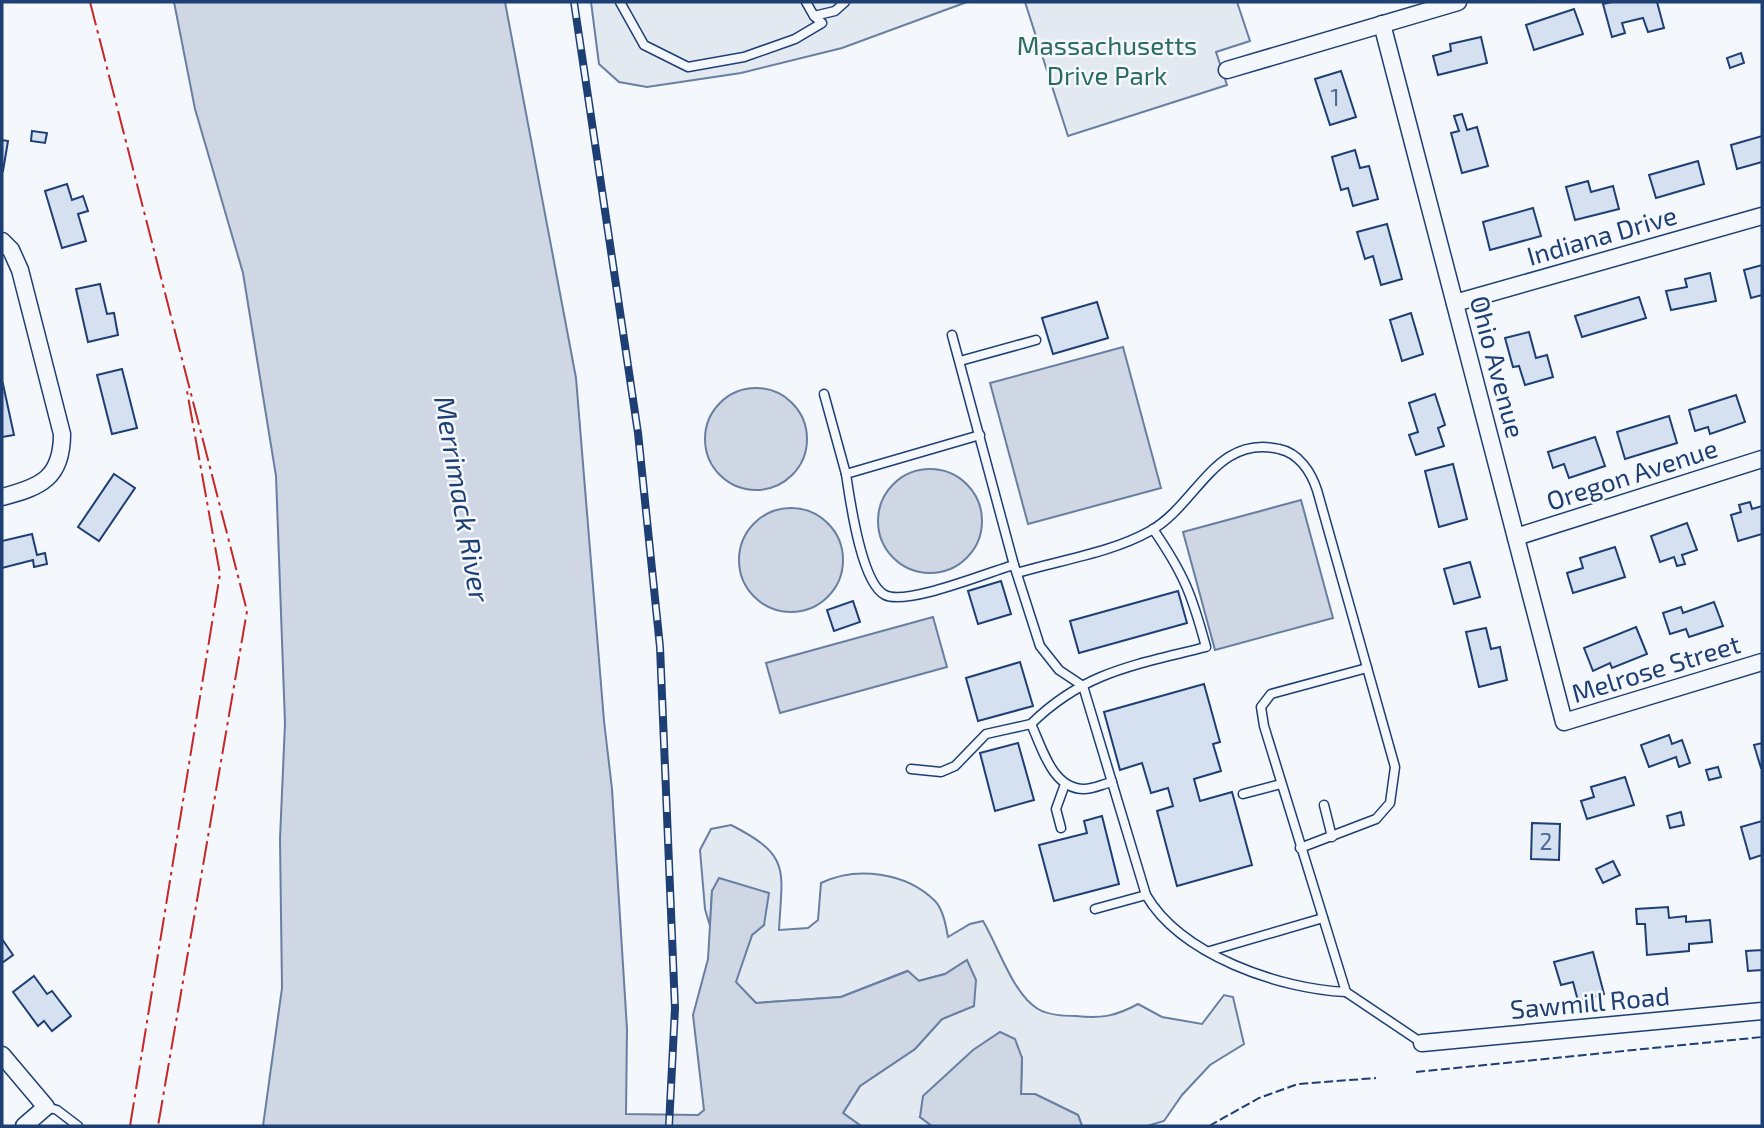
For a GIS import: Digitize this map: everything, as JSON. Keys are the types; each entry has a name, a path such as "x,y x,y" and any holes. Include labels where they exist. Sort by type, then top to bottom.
{"street":[{"path":"1227,70 1458,2"},
{"name":"Ohio Avenue","path":"1382,24 1564,722"},
{"name":"Indiana Drive","path":"1455,303 1762,216"},
{"path":"2,241 11,250 20,270 62,434 62,455 53,474 2,497"},
{"name":"Oregon Avenue","path":"1516,537 1762,459"},
{"name":"Melrose Street","path":"1564,722 1762,662"},
{"name":"Sawmill Road","path":"1422,1043 1762,1011"},
{"path":"2,1055 46,1107 24,1126"}],"lane":[{"path":"620,2 644,45 688,67 744,57 794,39 822,23 814,16 806,2"},
{"path":"814,16 835,11 845,2"},
{"path":"952,335 1016,569 1040,646 1059,670 1083,686 1146,895 1156,912 1174,931 1236,966 1299,986 1346,992 1422,1043"},
{"path":"960,361 1036,340"},
{"path":"824,394 871,583 885,595 904,597 1133,539 1153,529 1222,460 1242,449 1263,446 1283,450 1300,461 1312,476 1317,490 1395,767 1390,803 1376,819 1300,848"},
{"path":"846,474 980,435"},
{"path":"911,769 942,772 955,766 986,733 1031,723 1057,698 1083,686 1100,674 1206,647 1192,593 1179,567 1153,529"},
{"path":"1346,992 1300,848 1261,708 1271,694 1367,668"},
{"path":"1031,723 1050,767 1065,784 1084,789 1112,782"},
{"path":"1061,828 1056,809 1065,784"},
{"path":"1243,794 1281,784"},
{"path":"1324,805 1332,837"},
{"path":"1096,909 1146,895"},
{"path":"1210,951 1322,918"},
{"path":"46,1107 58,1110 78,1126"}],"green space":[{"path":"591,2 967,2 842,48 741,73 647,87 619,82 599,64"},
{"name":"Massachusetts Drive Park","path":"1025,2 1237,2 1250,41 1216,52 1227,85 1068,136"},
{"path":"731,825 765,846 774,856 781,879 779,930 808,928 818,920 821,883 849,875 895,878 923,891 938,904 948,937 970,924 983,921 1021,992 1042,1011 1101,1017 1138,1004 1162,1017 1202,1024 1224,995 1233,997 1244,1044 1210,1065 1182,1095 1164,1121 1147,1126 1082,1126 1078,1115 1035,1094 1021,1094 1022,1058 920,1117 932,1126 861,1126 843,1113 860,1086 915,1049 942,1019 974,1006 966,961 945,974 918,981 907,971 841,997 756,1003 735,982 752,935 764,925 712,891 710,926 705,909 700,850 711,829"}],"water":[{"name":"Merrimack River","path":"174,2 505,2 576,378 612,789 627,1029 626,1114 698,1115 704,1110 693,1015 708,959 712,891 719,878 769,893 764,925 752,935 736,982 756,1003 841,997 908,971 919,981 945,974 967,960 976,980 974,1006 942,1019 915,1049 860,1086 843,1113 861,1126 263,1126 282,988 280,839 285,723 276,476 243,273 195,109"},
{"path":"1123,347 1161,488 1028,524 990,383"},
{"path":"756,388 776,391 799,410 804,419 807,439 804,459 785,482 776,487 756,490 736,487 713,468 708,459 705,439 708,419 727,396 736,391"},
{"path":"930,469 950,473 973,492 978,501 982,521 978,541 959,564 950,569 930,573 910,569 887,550 882,541 878,521 882,501 901,478 910,473"},
{"path":"1301,500 1333,618 1215,650 1183,532"},
{"path":"791,508 811,512 834,531 839,540 843,560 839,580 820,603 811,608 791,612 771,608 748,589 743,580 739,560 743,540 762,517 771,512"},
{"path":"933,617 947,667 780,713 766,663"},
{"path":"1000,1032 1015,1039 1022,1058 1021,1094 1035,1094 1078,1115 1082,1126 932,1126 920,1117 923,1096 973,1050"}],"building":[{"path":"1657,2 1664,28 1648,32 1643,18 1622,23 1625,33 1612,37 1603,4"},
{"path":"1574,9 1583,34 1534,50 1526,25"},
{"path":"1481,37 1487,63 1438,75 1433,56 1451,51 1450,44"},
{"path":"1741,53 1744,63 1730,68 1727,58"},
{"path":"1341,71 1356,117 1330,125 1315,79"},
{"path":"1462,114 1467,130 1477,127 1488,166 1462,173 1451,133 1459,131 1454,116"},
{"path":"32,131 47,133 45,143 31,141"},
{"path":"1762,136 1762,162 1737,169 1731,145"},
{"path":"2,140 8,141 3,171 2,171"},
{"path":"1355,150 1360,168 1369,166 1378,199 1353,206 1348,188 1341,190 1332,157"},
{"path":"1698,161 1704,184 1656,198 1649,175"},
{"path":"1588,181 1591,192 1613,186 1619,209 1575,220 1566,187"},
{"path":"67,184 72,200 83,196 88,211 78,214 86,241 62,248 45,191"},
{"path":"1533,208 1541,236 1490,250 1483,222"},
{"path":"1387,224 1402,279 1381,285 1373,256 1365,259 1357,232"},
{"path":"1762,265 1762,295 1751,298 1744,270"},
{"path":"1710,273 1716,301 1671,310 1666,291 1687,287 1685,279"},
{"path":"100,284 107,314 114,313 118,335 88,342 76,289"},
{"path":"1639,297 1646,318 1582,337 1575,316"},
{"path":"1097,302 1108,338 1053,354 1042,318"},
{"path":"1411,313 1423,354 1402,361 1390,320"},
{"path":"1529,332 1536,358 1547,355 1553,377 1525,385 1519,366 1513,367 1505,338"},
{"path":"122,369 137,428 112,434 97,375"},
{"path":"2,385 14,435 2,437"},
{"path":"1435,394 1445,425 1438,428 1444,446 1416,455 1409,435 1418,432 1409,403"},
{"path":"1736,395 1745,422 1710,434 1708,427 1695,431 1689,410"},
{"path":"1669,416 1677,443 1625,459 1617,432"},
{"path":"1595,437 1605,466 1569,478 1564,464 1553,468 1548,452"},
{"path":"1453,464 1467,519 1439,527 1425,471"},
{"path":"114,474 135,488 99,541 78,527"},
{"path":"1750,502 1752,509 1762,506 1762,534 1738,541 1731,515 1741,512 1739,505"},
{"path":"1687,523 1697,550 1682,555 1685,564 1677,566 1674,557 1660,562 1651,536"},
{"path":"32,534 37,555 45,553 47,564 34,567 33,560 2,568 2,541"},
{"path":"1615,547 1625,577 1573,593 1567,573 1583,568 1580,558"},
{"path":"1470,562 1480,597 1454,604 1444,569"},
{"path":"1001,581 1011,614 978,624 968,591"},
{"path":"1178,591 1187,623 1079,653 1070,621"},
{"path":"853,601 860,622 834,631 827,610"},
{"path":"1714,602 1723,626 1689,637 1686,629 1670,634 1663,613 1681,607 1683,613"},
{"path":"1636,627 1647,654 1612,668 1610,663 1593,671 1584,648"},
{"path":"1486,628 1491,649 1500,647 1507,680 1479,687 1466,632"},
{"path":"1020,662 1033,706 978,721 966,678"},
{"path":"1204,684 1220,742 1213,744 1221,771 1194,779 1200,801 1232,792 1252,865 1177,886 1157,811 1173,806 1168,788 1151,793 1142,763 1120,770 1104,712"},
{"path":"1669,735 1672,744 1682,740 1690,763 1679,767 1676,757 1649,767 1641,745"},
{"path":"1018,743 1034,800 995,811 980,753"},
{"path":"1762,743 1762,768 1761,768 1754,745"},
{"path":"1718,767 1721,777 1709,780 1706,770"},
{"path":"1625,777 1634,805 1587,819 1581,801 1594,797 1591,787"},
{"path":"1681,812 1684,825 1670,828 1667,816"},
{"path":"1102,816 1119,884 1054,901 1039,845 1087,833 1084,821"},
{"path":"1762,821 1762,855 1750,859 1741,827"},
{"path":"1532,823 1560,824 1559,860 1531,859"},
{"path":"1613,861 1620,875 1603,883 1596,869"},
{"path":"1668,907 1669,918 1686,916 1686,922 1710,920 1712,942 1689,944 1689,951 1647,955 1645,924 1637,924 1636,909"},
{"path":"2,939 13,955 2,963"},
{"path":"1762,950 1762,970 1748,971 1746,951"},
{"path":"1593,952 1604,994 1578,1001 1573,982 1561,985 1554,962"},
{"path":"34,976 47,994 52,991 71,1016 52,1031 44,1021 38,1026 13,992"}],"railway":[{"path":"574,2 638,433 660,647 675,1008 669,1126"}],"fence":[{"path":"1416,1072 1762,1037"},
{"path":"1209,1126 1259,1098 1298,1084 1376,1078"}],"power":[{"path":"90,2 247,611 158,1126"},
{"path":"130,1126 220,574 187,391"}]}
